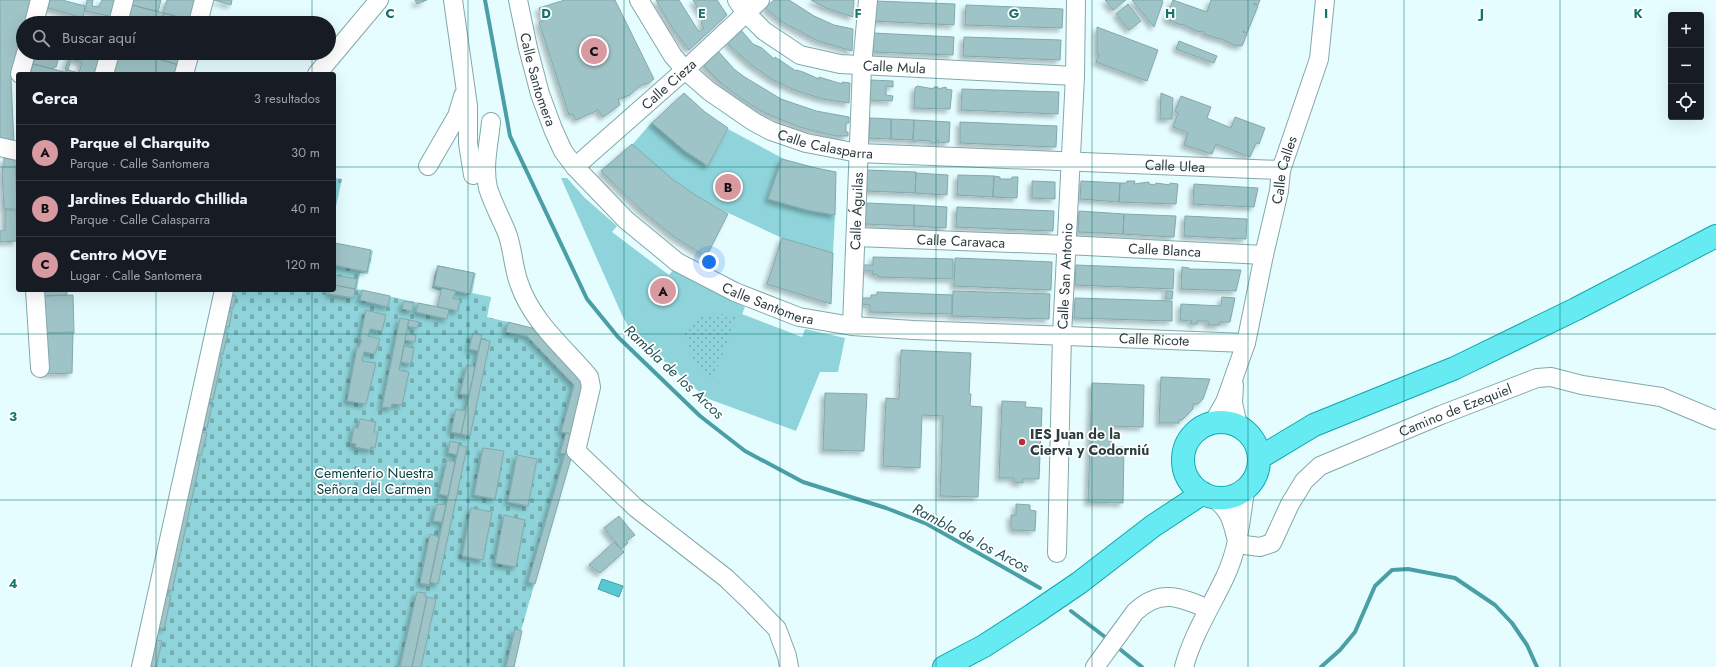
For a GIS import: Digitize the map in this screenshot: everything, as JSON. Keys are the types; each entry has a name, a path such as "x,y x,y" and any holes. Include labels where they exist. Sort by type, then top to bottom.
{"main road":[{"path":"1250,441 1314,425 1455,368 1576,309 1716,236"},
{"path":"1229,423 1250,441 1258,470 1253,481 1245,490 1235,495 1224,498 1201,490 1184,463 1186,446 1191,437 1199,430 1213,424 1229,423"},
{"path":"944,667 984,646 1079,583 1201,490"}],"street":[{"path":"36,16 40,0"},
{"path":"120,16 124,0"},
{"path":"200,16 204,0"},
{"path":"336,51 378,0"},
{"path":"453,0 468,106 468,143 473,175"},
{"name":"Calle Santomera","path":"518,0 528,48 540,94 558,140 564,151 575,167 626,220 677,262 735,292 799,317 852,326 913,330 1062,335"},
{"name":"Calle Calasparra","path":"639,0 673,56 685,70 709,92 754,122 771,131 806,143 858,153 1070,162"},
{"name":"Calle Cieza","path":"575,167 685,70 741,6 760,0"},
{"name":"Calle Águilas","path":"852,326 862,66 868,0"},
{"name":"Calle San Antonio","path":"1057,553 1062,335 1075,76 1076,0"},
{"name":"Calle Calles","path":"1235,372 1246,343 1279,191 1281,170 1319,59 1326,0"},
{"name":"Calle Mula","path":"741,6 764,31 800,55 840,64 1075,76"},
{"path":"21,72 24,60"},
{"path":"105,72 108,60"},
{"path":"185,72 188,60"},
{"path":"319,72 329,60"},
{"path":"428,166 457,116 465,88"},
{"path":"492,122 486,170 488,187 496,210 507,234 519,284 530,308 545,330 589,377 591,387 576,451 636,508 726,578 750,601 777,629 787,656 789,667"},
{"path":"0,147 16,151"},
{"name":"Calle Ulea","path":"1070,162 1281,170"},
{"name":"Calle Caravaca","path":"856,237 1066,245"},
{"name":"Calle Blanca","path":"1066,245 1264,255"},
{"path":"35,292 40,368"},
{"path":"141,667 224,292"},
{"name":"Calle Ricote","path":"1062,335 1246,343"},
{"path":"1213,424 1225,402 1235,372"},
{"path":"1235,372 1233,403 1250,441"},
{"name":"Camino de Ezequiel","path":"1237,544 1260,547 1272,543 1293,499 1304,481 1320,466 1441,415 1536,378 1551,377 1582,385 1661,397 1716,420"},
{"path":"1201,490 1225,507 1232,520 1237,544"},
{"path":"1184,667 1198,628 1226,576 1237,544 1245,490"},
{"path":"1095,667 1135,612 1142,605 1154,598 1169,597 1188,601 1208,609"}],"green space":[{"path":"652,122 685,151 708,166 728,129 784,159 782,159 768,199 807,210 835,215 833,253 782,238 724,211 695,195 671,178 632,145"},
{"path":"336,178 342,179 336,206"},
{"path":"561,178 567,178 585,198 617,226 612,232 669,275 674,269 745,307 742,314 802,337 805,329 845,338 838,372 820,372 796,431 706,398 639,339 635,339 622,315"},
{"name":"Cementerio Nuestra Señora del Carmen","path":"336,243 373,251 368,274 360,273 357,289 437,307 441,291 432,288 437,265 476,273 472,293 491,297 487,317 532,328 583,378 585,387 565,453 571,455 521,631 514,667 146,667 228,292 336,292"},
{"path":"723,314 737,317 712,382 706,378 697,367 685,334 689,327 697,319 710,315"}],"shaded area":[{"path":"602,579 623,586 619,597 598,589"}],"building":[{"path":"0,0 32,0 28,16 16,16 16,60 11,80 14,144 0,140"},
{"path":"50,0 62,0 85,6 83,16 76,16 48,8"},
{"path":"87,0 93,0 92,6 99,7 102,0 117,0 113,16 85,11"},
{"path":"133,0 161,0 158,12 132,5"},
{"path":"167,0 196,0 192,16 175,16 163,13"},
{"path":"214,0 232,0 231,5"},
{"path":"415,0 427,0 417,4"},
{"path":"565,0 615,0 654,79 649,83 641,85 630,95 618,99 620,105 603,117 598,110 576,120 573,114 569,115 539,22 543,21 539,8"},
{"path":"656,0 679,0 699,32 704,28 701,23 705,20 693,0 717,0 727,15 689,50 673,29"},
{"path":"774,0 789,0 814,16 834,25 853,29 852,51 818,41 784,23 765,8"},
{"path":"811,0 854,0 853,17 826,8"},
{"path":"1105,0 1126,0 1113,10"},
{"path":"1132,0 1162,0 1163,2 1154,27"},
{"path":"1173,0 1207,12 1211,0 1260,0 1258,5 1253,4 1258,6 1247,33 1243,31 1247,34 1242,46 1237,46 1219,38 1204,34 1204,32 1199,32 1182,24 1181,25 1166,19"},
{"path":"874,1 955,4 954,25 874,21"},
{"path":"1128,4 1141,21 1129,30 1116,14"},
{"path":"132,5 164,13 163,16 129,16"},
{"path":"966,5 1063,9 1062,28 965,25"},
{"path":"164,13 176,16 163,16"},
{"path":"1097,27 1158,50 1147,81 1096,62 1099,55 1097,54"},
{"path":"741,30 753,44 762,48 774,59 775,57 796,71 803,72 819,79 819,77 842,84 842,82 850,83 849,103 823,99 797,91 773,80 750,64 727,43"},
{"path":"873,33 954,37 953,55 873,52"},
{"path":"964,37 1061,40 1060,60 963,56"},
{"path":"1179,41 1217,56 1214,63 1176,49"},
{"path":"718,51 734,69 743,76 781,99 816,111 849,117 849,123 846,123 846,132 848,132 848,136 835,136 799,127 763,112 742,99 722,84 703,65"},
{"path":"34,60 58,60 56,67 53,69 33,64"},
{"path":"68,60 71,60 68,70 65,69"},
{"path":"75,60 100,60 97,72 79,72 82,62"},
{"path":"117,60 161,60 179,65 177,72 114,72"},
{"path":"163,60 180,60 179,65"},
{"path":"33,64 64,72 31,72"},
{"path":"66,70 68,70 76,72 66,72"},
{"path":"871,80 893,81 893,87 886,86 886,95 893,96 892,101 870,100"},
{"path":"917,86 934,89 934,87 938,87 938,89 946,87 946,89 952,90 950,109 914,108 915,88"},
{"path":"962,89 1059,92 1058,114 961,110"},
{"path":"684,93 705,112 728,128 708,166 685,151 652,123"},
{"path":"1161,93 1173,98 1172,119 1160,119"},
{"path":"1181,96 1211,107 1207,118 1231,128 1235,117 1265,128 1259,144 1256,143 1250,157 1216,144 1212,154 1184,145 1188,133 1173,127 1178,113 1175,111"},
{"path":"870,118 891,119 891,139 869,138"},
{"path":"891,119 914,120 913,140 891,139"},
{"path":"914,120 950,122 949,142 938,143 939,141 936,141 936,143 931,143 931,141 919,140 914,142"},
{"path":"960,122 1057,126 1056,147 960,143"},
{"path":"632,144 671,178 695,195 728,214 706,257 673,236 640,209 601,171"},
{"path":"4,158 15,160 16,209 4,209 2,168 4,168"},
{"path":"782,159 836,172 835,215 807,210 768,199"},
{"path":"867,170 916,172 915,193 867,191"},
{"path":"916,173 948,175 947,195 915,193"},
{"path":"958,175 994,176 993,197 957,195"},
{"path":"994,176 1000,177 1000,179 1012,179 1012,177 1018,177 1017,198 993,197"},
{"path":"1032,181 1055,182 1055,199 1032,198"},
{"path":"1081,181 1120,183 1119,202 1080,199"},
{"path":"1127,181 1135,181 1134,184 1149,182 1149,184 1155,185 1156,183 1170,185 1170,183 1178,184 1176,204 1119,202 1120,183 1127,183"},
{"path":"1194,184 1258,188 1254,207 1193,204"},
{"path":"866,203 914,205 914,226 865,224"},
{"path":"914,205 947,207 946,228 914,226"},
{"path":"957,207 1054,211 1053,231 956,227"},
{"path":"5,210 16,210 16,241 0,242 0,231 5,230"},
{"path":"1079,211 1124,214 1123,234 1078,232"},
{"path":"1124,214 1176,216 1174,237 1123,234"},
{"path":"1185,216 1247,219 1246,239 1184,236"},
{"path":"782,238 833,253 831,304 767,284"},
{"path":"336,243 371,250 367,272 336,265"},
{"path":"873,257 953,259 953,279 878,277 878,275 872,274 873,271 863,271 863,265 873,265"},
{"path":"955,258 1052,262 1051,290 954,286"},
{"path":"1076,265 1174,269 1173,289 1075,285"},
{"path":"438,266 474,273 470,294 434,286"},
{"path":"1182,267 1189,269 1241,270 1236,291 1181,289"},
{"path":"336,275 357,279 355,289 336,285"},
{"path":"336,285 355,289 354,298 329,294 330,292 336,292"},
{"path":"442,288 456,291 453,298 460,300 458,311 437,307"},
{"path":"362,290 390,296 388,307 360,300"},
{"path":"953,291 1050,294 1049,319 952,316"},
{"path":"1166,291 1173,291 1172,299 1166,299"},
{"path":"42,292 67,292 67,295 42,296"},
{"path":"877,292 952,295 952,314 870,312 870,305 862,304 862,298 871,298 871,295 877,295"},
{"path":"73,295 74,333 43,333 42,296"},
{"path":"228,295 236,296 233,308 225,306"},
{"path":"1222,297 1235,298 1230,322 1220,322 1220,325 1208,325 1208,321 1197,321 1197,324 1191,324 1192,321 1180,320 1181,304 1221,306"},
{"path":"1075,298 1172,301 1172,321 1074,318"},
{"path":"404,301 414,303 412,311 402,309"},
{"path":"418,303 449,309 447,319 416,312"},
{"path":"366,310 386,315 382,331 370,329 368,336 380,339 375,354 364,352 362,361 376,363 366,404 347,401 357,347 359,347 362,340 360,339"},
{"path":"224,311 232,312 229,327 221,326"},
{"path":"400,318 409,320 399,370 409,372 402,405 392,404 391,408 382,407"},
{"path":"409,320 419,322 417,328 407,326"},
{"path":"508,322 532,328 583,378 585,387 572,434 561,432 574,385 527,336 506,332"},
{"path":"220,331 228,333 223,354 215,352"},
{"path":"73,332 72,373 44,374 43,333"},
{"path":"473,333 482,335 478,351 469,349"},
{"path":"406,334 416,335 415,342 405,340"},
{"path":"481,339 490,341 470,436 461,434"},
{"path":"404,346 414,348 411,364 401,362"},
{"path":"901,350 971,353 969,394 971,394 970,406 982,407 978,497 940,496 943,416 922,415 920,468 883,466 886,398 899,399"},
{"path":"214,356 222,358 213,400 205,399"},
{"path":"467,365 475,367 469,395 460,394"},
{"path":"1161,377 1210,379 1203,399 1198,404 1193,404 1193,409 1182,420 1179,420 1179,423 1159,423"},
{"path":"1092,383 1144,385 1143,427 1112,426 1111,447 1124,447 1123,503 1088,502"},
{"path":"825,393 867,394 864,451 823,450"},
{"path":"1002,401 1026,402 1025,407 1042,408 1039,479 1023,479 1023,483 1014,482 1014,478 999,478"},
{"path":"204,404 212,405 207,428 199,426"},
{"path":"456,409 466,411 461,434 451,432"},
{"path":"360,419 376,422 374,432 378,432 375,448 371,447 370,450 355,447 356,444 351,443 354,427 358,428"},
{"path":"198,431 207,433 201,456 193,454"},
{"path":"566,433 572,434 565,454 560,453"},
{"path":"450,441 459,443 457,455 448,453"},
{"path":"459,445 467,447 438,584 430,582"},
{"path":"483,448 504,451 495,499 474,495"},
{"path":"565,454 572,455 535,584 528,582"},
{"path":"517,455 537,459 528,506 508,502"},
{"path":"192,459 200,461 172,591 164,589"},
{"path":"447,460 455,462 448,496 439,494"},
{"path":"437,504 446,505 442,522 433,521"},
{"path":"1016,504 1030,505 1030,510 1036,511 1035,531 1013,530 1011,525 1011,515 1016,515"},
{"path":"471,508 492,512 483,560 462,556"},
{"path":"504,515 525,520 516,567 495,563"},
{"path":"619,516 635,535 626,541 628,543 621,549 604,528"},
{"path":"430,534 439,537 429,585 420,583"},
{"path":"614,542 624,552 600,573 589,565"},
{"path":"417,592 426,593 425,597 427,597 412,667 400,667"},
{"path":"163,594 171,596 164,629 156,627"},
{"path":"427,597 436,599 421,667 412,667"},
{"path":"515,629 522,631 514,667 506,667"},
{"path":"153,639 162,641 156,667 147,667"}],"waterway":[{"name":"Rambla de los Arcos","path":"485,0 510,136 587,299 618,337 700,416 745,451 803,482 886,508 927,524 1040,588"},
{"name":"Rambla de los Arcos","path":"1321,667 1340,650 1355,632 1375,586 1392,570 1408,569 1455,578 1495,605 1512,623 1527,645 1537,667"},
{"name":"Rambla de los Arcos","path":"1071,611 1109,640"},
{"name":"Rambla de los Arcos","path":"1116,646 1142,667"}],"place":[{"name":"Centro MOVE","path":"594,51"},
{"name":"Jardines Eduardo Chillida","path":"728,187"},
{"name":"Parque el Charquito","path":"663,291"},
{"name":"IES Juan de la Cierva y Codorniú","path":"1022,442"}]}
